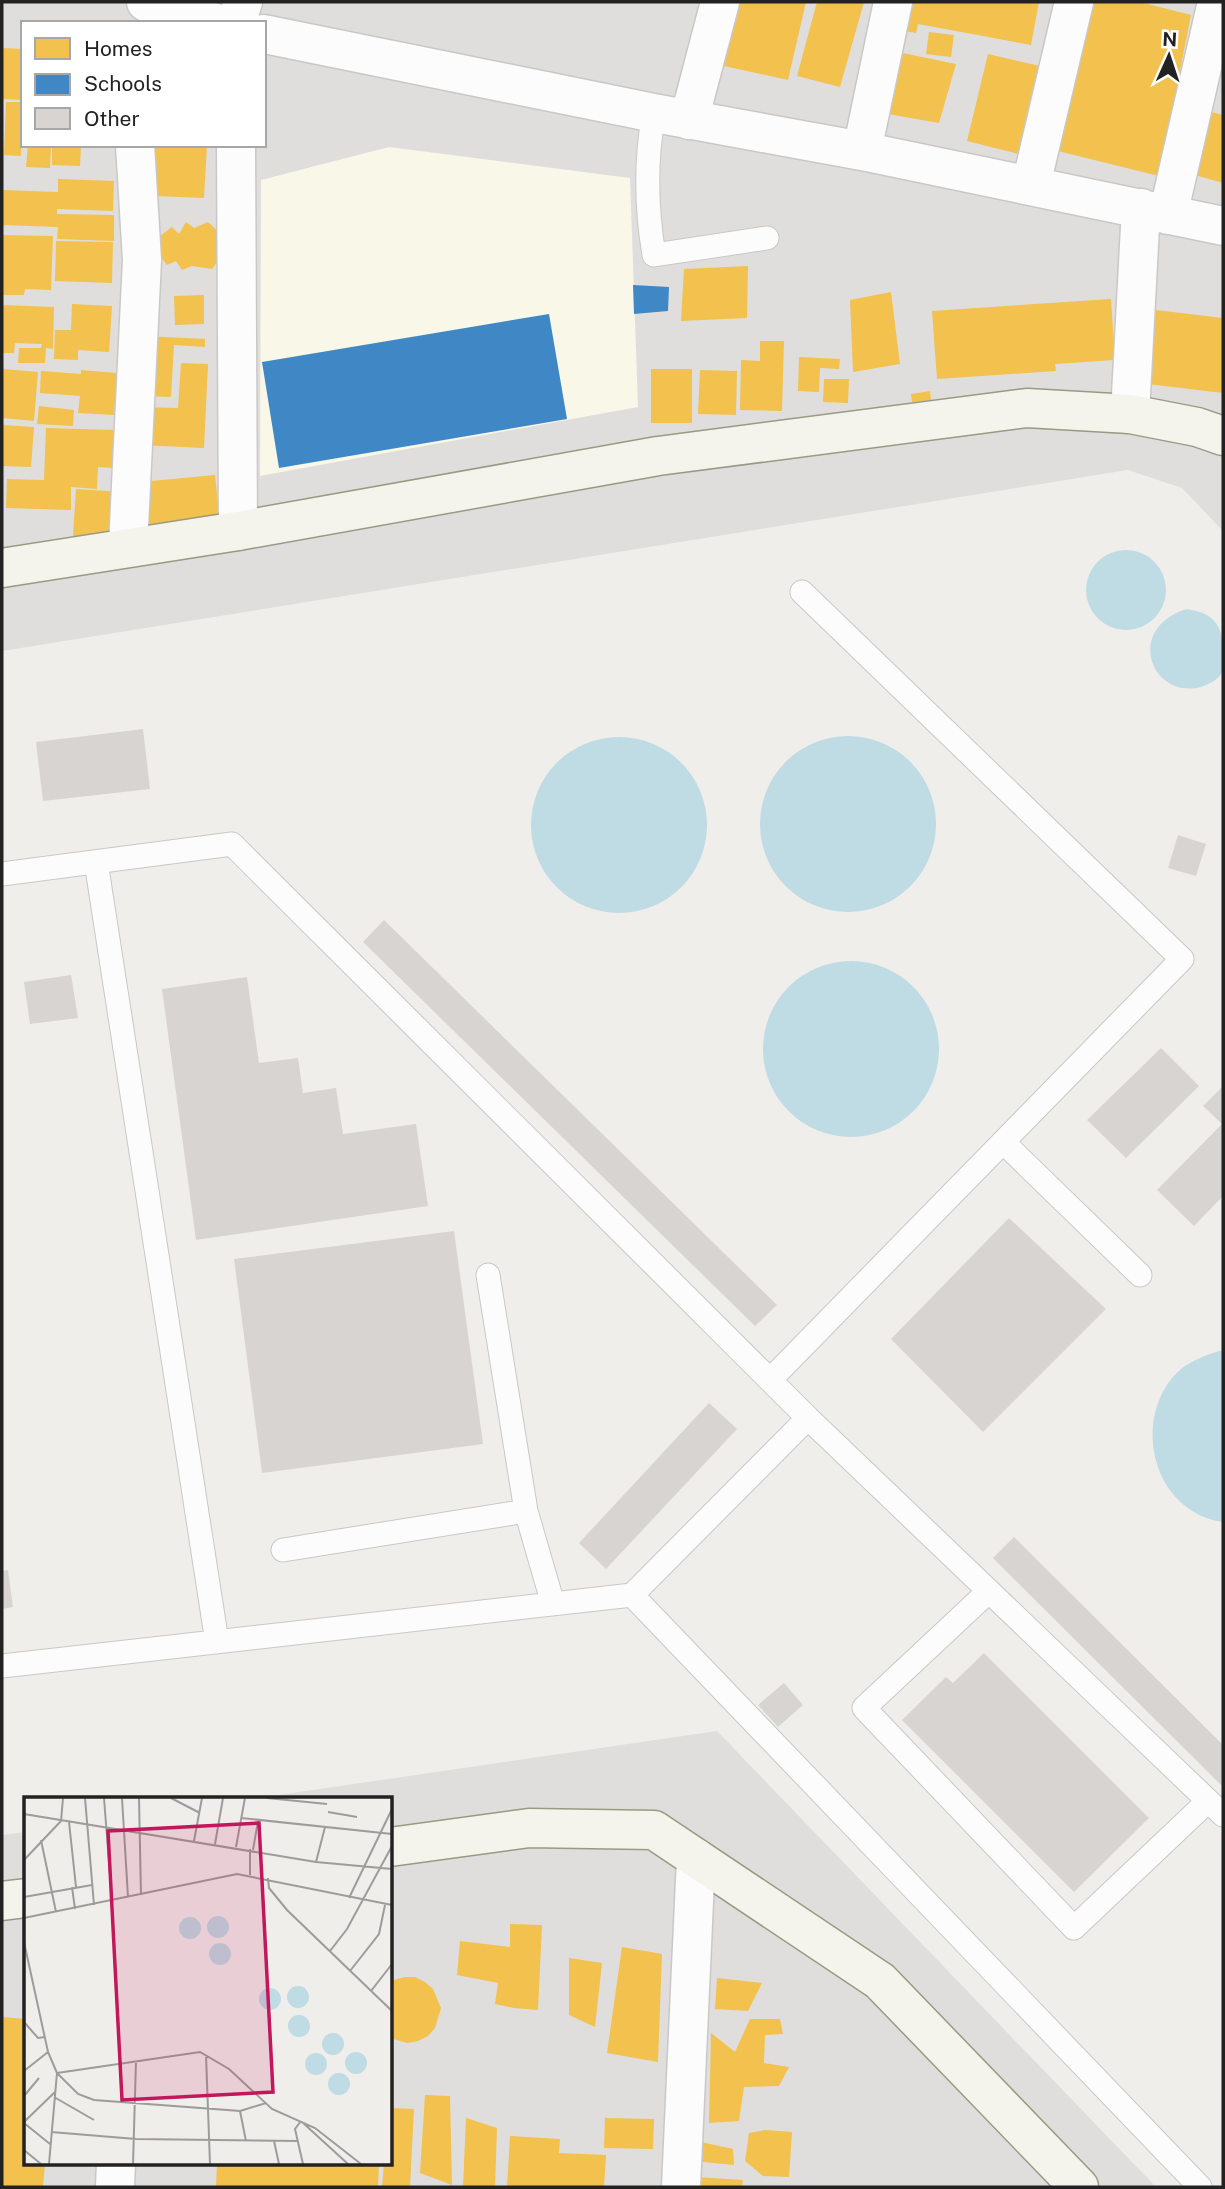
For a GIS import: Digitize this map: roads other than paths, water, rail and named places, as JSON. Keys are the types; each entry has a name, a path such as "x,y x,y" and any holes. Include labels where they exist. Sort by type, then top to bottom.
{"street":[{"path":"125,2 126,21"},
{"path":"146,2 209,21"},
{"path":"237,21 243,2"},
{"path":"672,116 720,2"},
{"path":"862,151 893,2"},
{"path":"1031,186 1074,2"},
{"path":"1130,414 1154,211 1217,2"},
{"path":"266,34 672,116 862,151 1223,226"},
{"path":"128,547 142,260 135,147"},
{"path":"236,147 238,531"},
{"path":"2,568 238,531 686,453 1027,408 1130,414 1197,427 1223,436"},
{"path":"392,1847 529,1828 654,1830 880,1981 1079,2187"},
{"path":"681,2187 696,1858"},
{"path":"2,1901 24,1898"},
{"path":"115,2187 116,2164"}],"lane":[{"path":"672,116 648,144 648,217 654,255 767,238"},
{"path":"770,1380 1182,959 802,592"},
{"path":"2,874 232,844 808,1418 989,1591 1216,1808 1074,1928 864,1708 989,1591"},
{"path":"96,862 217,1642"},
{"path":"1003,1142 1140,1275"},
{"path":"488,1275 526,1511 553,1604"},
{"path":"2,1666 632,1595 808,1418"},
{"path":"283,1550 526,1511"},
{"path":"632,1595 1200,2187"}],"water":[{"path":"1126,550 1141,553 1154,562 1163,575 1166,590 1163,605 1154,618 1141,627 1126,630 1111,627 1098,618 1089,605 1086,590 1089,575 1098,562 1111,553"},
{"path":"1187,609 1209,616 1222,637 1223,671 1214,681 1201,687 1183,688 1169,683 1158,673 1152,660 1151,645 1156,631 1167,618"},
{"path":"848,736 882,743 910,762 929,790 936,824 929,858 910,886 882,905 848,912 814,905 786,886 767,858 760,824 767,790 786,762 814,743"},
{"path":"619,737 653,744 681,763 700,791 707,825 700,859 681,887 653,906 619,913 585,906 557,887 538,859 531,825 538,791 557,763 585,744"},
{"path":"851,961 885,968 913,987 932,1015 939,1049 932,1083 913,1111 885,1130 851,1137 817,1130 789,1111 770,1083 763,1049 770,1015 789,987 817,968"},
{"path":"1223,1350 1223,1522 1200,1515 1181,1503 1167,1486 1157,1465 1153,1443 1154,1420 1160,1398 1172,1378 1189,1363"}]}
